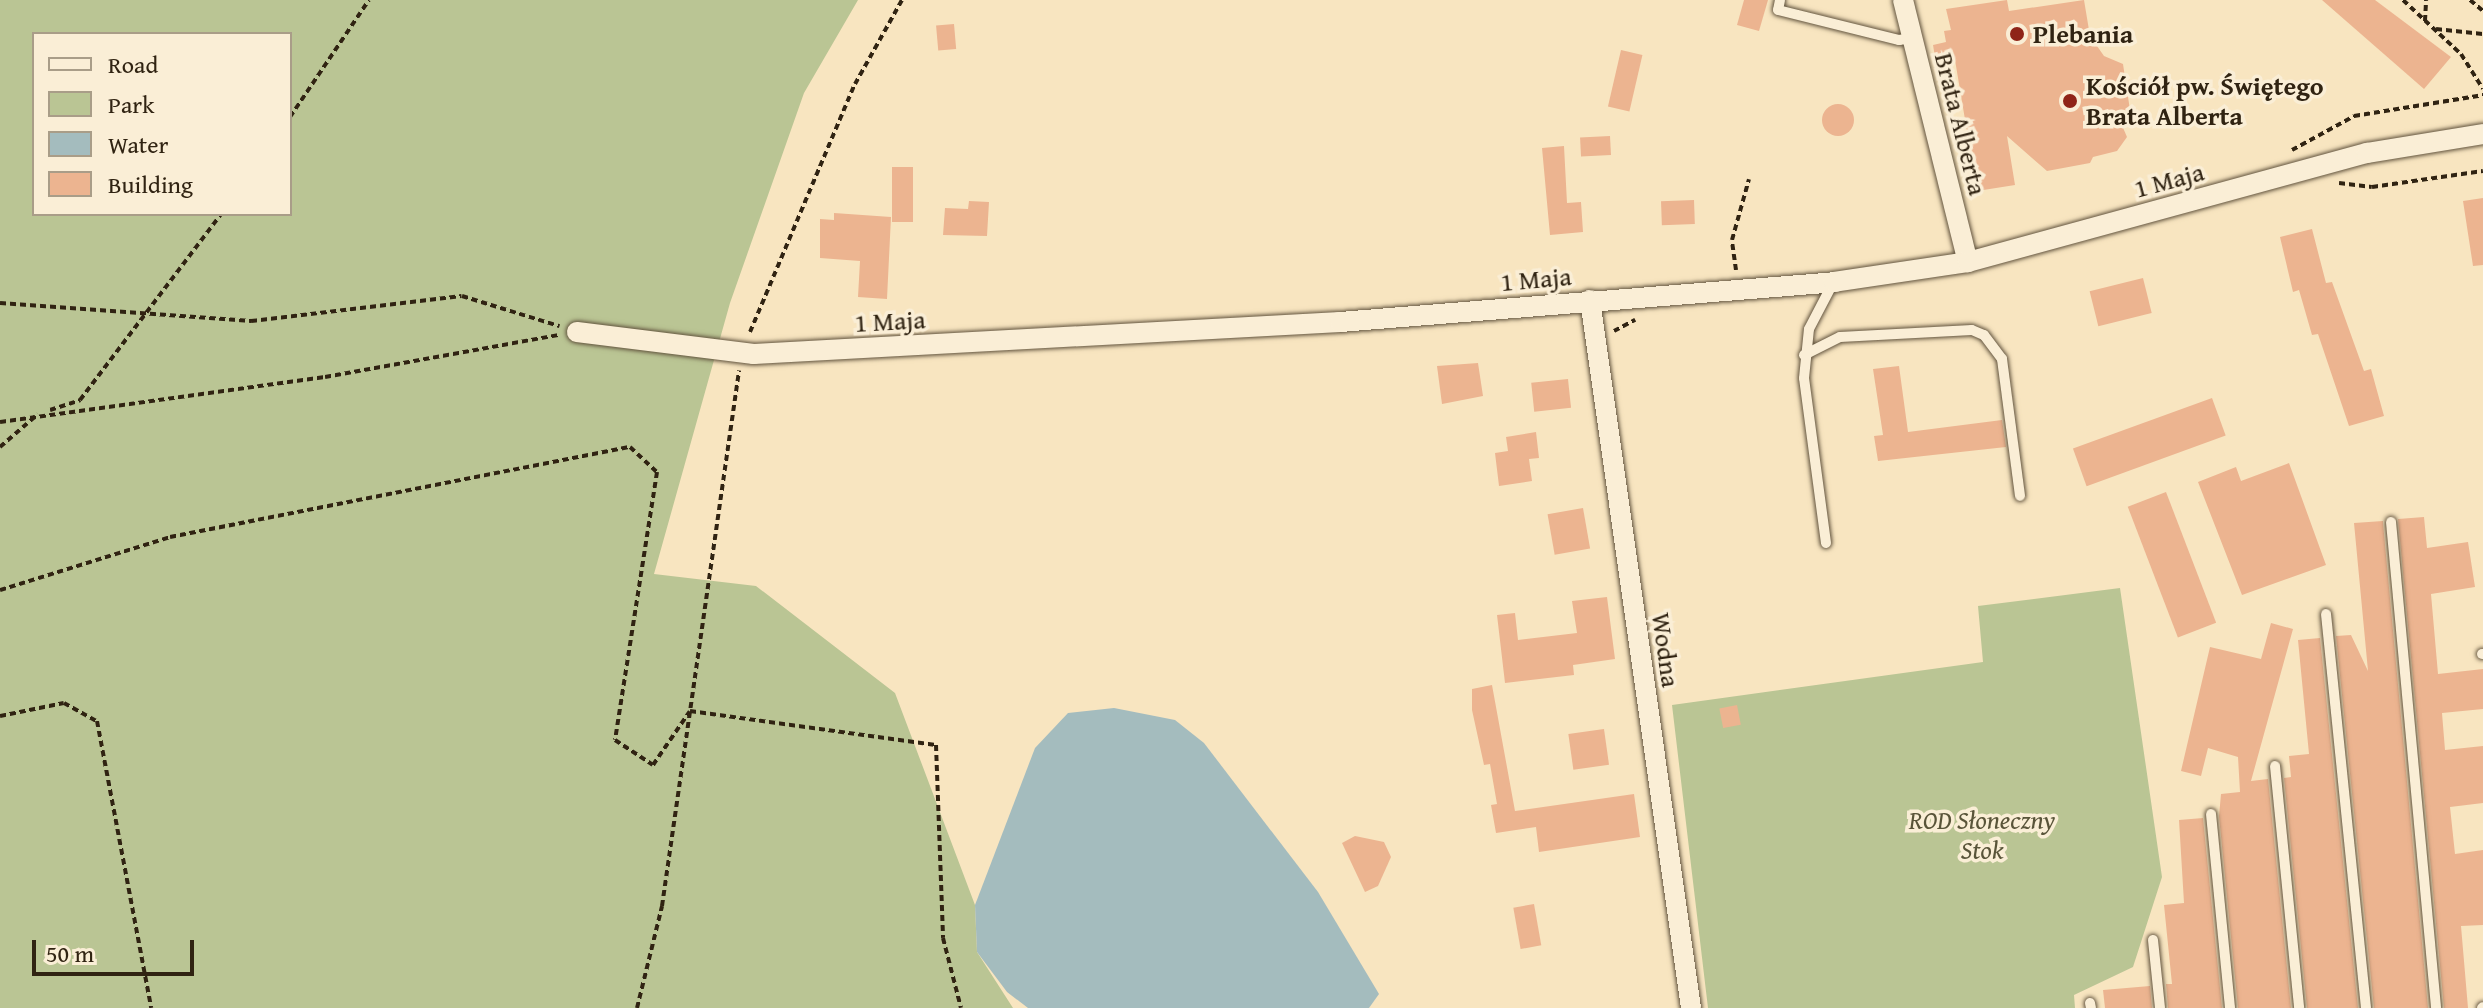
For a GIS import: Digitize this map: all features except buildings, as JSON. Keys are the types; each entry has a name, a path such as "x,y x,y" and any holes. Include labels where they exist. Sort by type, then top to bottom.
{"street":[{"name":"Brata Alberta","path":"1903,0 1968,262"},
{"name":"1 Maja","path":"577,332 741,353 1324,323 1834,282 1968,262 2367,153 2483,134"},
{"name":"Wodna","path":"1590,300 1691,1008"}],"lane":[{"path":"1780,0 1778,10 1899,40 1912,38"},
{"path":"1826,543 1804,355 1819,304 1834,282"},
{"path":"1804,355 1840,337 1972,330 1984,335 2002,359 2020,496"},
{"path":"2391,522 2436,1008"},
{"path":"2326,614 2366,1008"},
{"path":"2275,766 2299,1008"},
{"path":"2211,814 2230,1008"},
{"path":"2153,940 2160,1008"}],"path":[{"path":"292,114 369,0"},
{"path":"637,1008 662,906 741,353 855,84 902,0"},
{"path":"2280,155 2354,116 2483,92 2461,54 2403,0"},
{"path":"2425,21 2426,0"},
{"path":"2470,0 2483,11"},
{"path":"2433,28 2483,34"},
{"path":"2327,182 2372,187 2483,171"},
{"path":"1739,289 1732,240 1749,179"},
{"path":"0,447 39,414 80,400 219,216"},
{"path":"0,303 142,316 251,321 462,296 577,332"},
{"path":"1594,334 1615,330 1648,314"},
{"path":"0,422 39,414 325,377 577,332"},
{"path":"0,590 170,537 630,447 657,472 615,740 653,765 690,711"},
{"path":"0,716 64,703 97,721 151,1008"},
{"path":"690,711 936,745 943,938 961,1008"}],"green space":[{"path":"0,0 858,0 804,93 730,303 654,574 756,586 895,693 975,905 977,952 1013,1008 0,1008"},
{"name":"ROD Słoneczny Stok","path":"2120,588 2162,877 2133,967 2074,995 2075,1008 1708,1008 1672,705 1983,662 1978,606"}],"water":[{"path":"1114,708 1175,720 1204,743 1318,892 1379,994 1369,1008 1028,1008 1007,992 977,952 975,905 1035,748 1068,713"}],"place":[{"name":"Plebania","path":"2017,34"},
{"name":"Kościół pw. Świętego Brata Alberta","path":"2070,101"}]}
